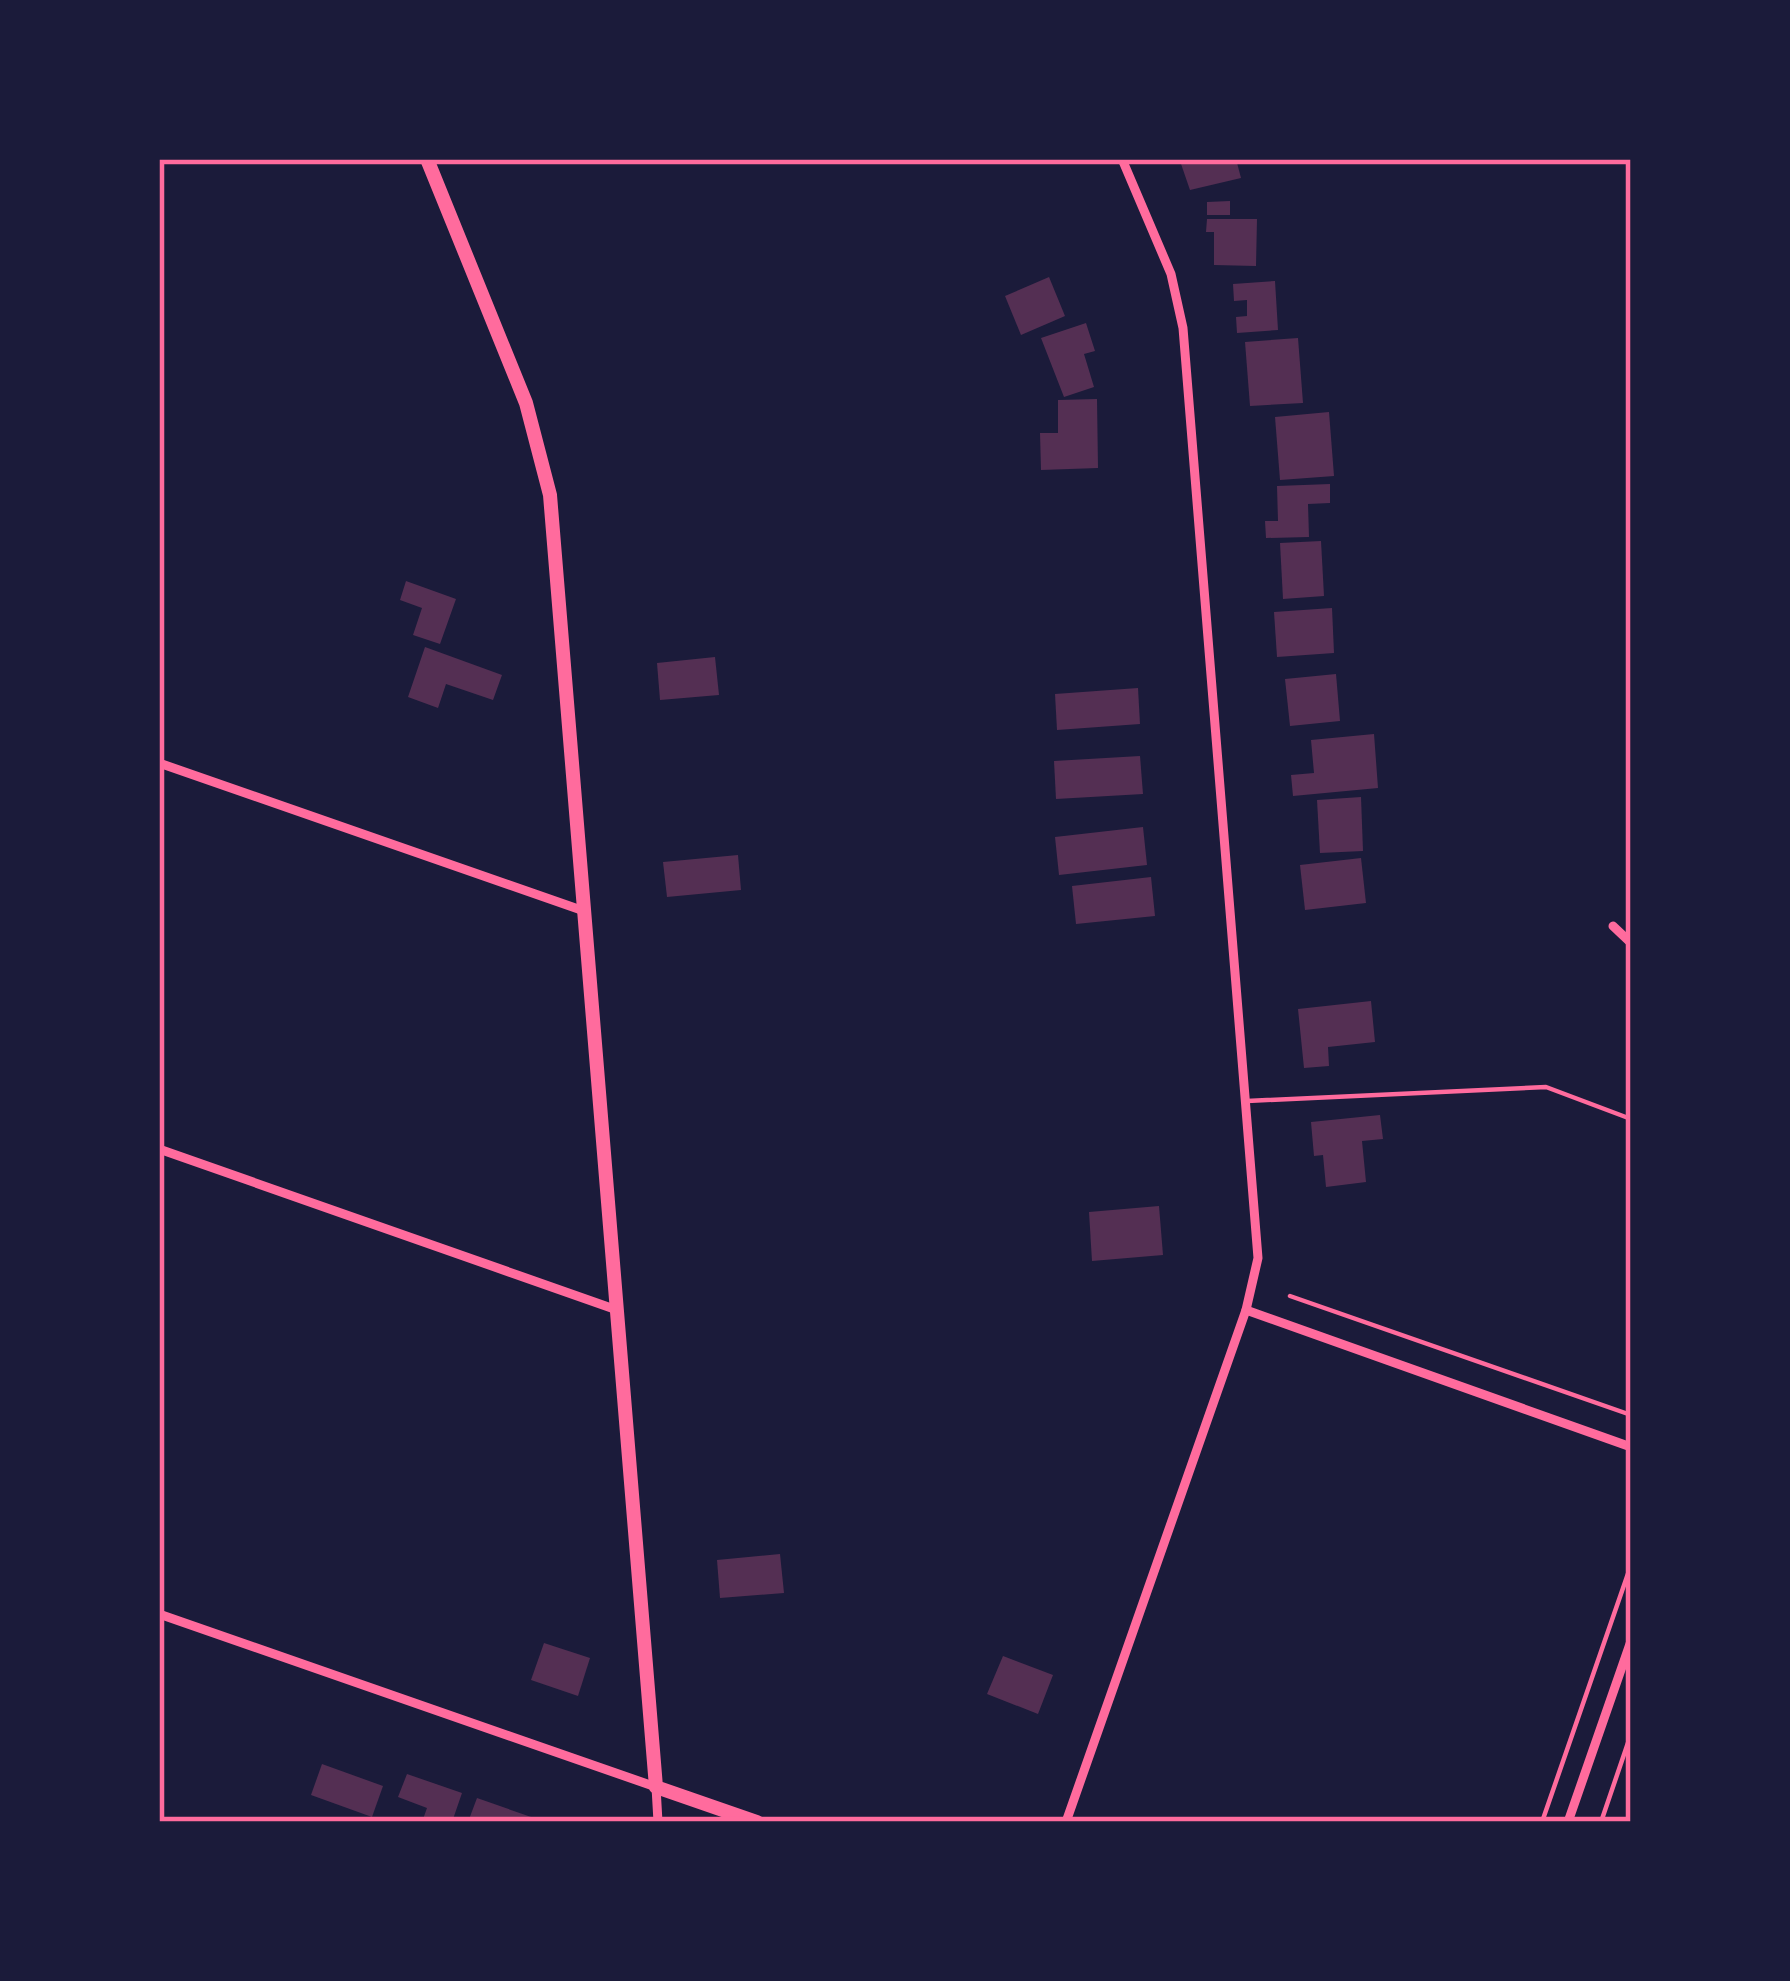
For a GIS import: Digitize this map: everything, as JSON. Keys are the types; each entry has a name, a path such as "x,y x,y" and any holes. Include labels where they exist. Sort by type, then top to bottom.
{"main road":[{"path":"427,159 526,403 550,495 656,1786 757,1822"}],"street":[{"path":"1066,1822 1246,1310 1258,1258 1183,328 1171,274 1122,159"},
{"path":"159,763 584,911"},
{"path":"1613,926 1631,944"},
{"path":"159,1149 617,1310"},
{"path":"1246,1310 1631,1447"},
{"path":"159,1614 656,1786 658,1822"},
{"path":"1568,1822 1631,1641"}],"lane":[{"path":"1245,1101 1546,1087 1631,1119"}],"path":[{"path":"1290,1295 1631,1415"},
{"path":"1542,1822 1631,1565"},
{"path":"1601,1822 1631,1734"}],"building":[{"path":"1236,159 1241,178 1190,190 1180,161"},
{"path":"1230,201 1230,215 1207,215 1207,202"},
{"path":"1207,219 1257,219 1256,266 1214,265 1214,232 1206,232"},
{"path":"1049,277 1065,316 1021,335 1005,296"},
{"path":"1275,281 1278,330 1237,333 1236,317 1247,316 1247,300 1234,301 1233,284"},
{"path":"1086,323 1095,351 1084,354 1094,387 1064,397 1041,338"},
{"path":"1298,338 1303,403 1250,406 1245,342"},
{"path":"1097,399 1098,468 1041,470 1040,433 1058,433 1058,400"},
{"path":"1329,412 1334,476 1280,480 1275,417"},
{"path":"1330,484 1330,503 1308,504 1309,537 1266,538 1265,521 1278,521 1277,486"},
{"path":"1321,541 1324,596 1283,599 1280,543"},
{"path":"406,581 456,599 440,644 413,635 422,608 400,600"},
{"path":"1332,608 1334,653 1277,657 1274,612"},
{"path":"425,647 502,675 493,700 446,684 438,708 408,697"},
{"path":"715,657 719,695 660,700 657,663"},
{"path":"1336,674 1340,721 1290,726 1285,679"},
{"path":"1138,688 1140,724 1057,730 1055,694"},
{"path":"1374,734 1378,788 1293,796 1291,775 1314,773 1311,740"},
{"path":"1140,756 1143,794 1056,799 1054,761"},
{"path":"1361,797 1363,851 1320,853 1317,800"},
{"path":"1143,827 1147,865 1059,875 1055,837"},
{"path":"738,855 741,890 667,897 663,862"},
{"path":"1361,858 1366,903 1305,910 1300,865"},
{"path":"1151,877 1155,916 1076,924 1072,886"},
{"path":"1371,1001 1375,1042 1328,1047 1329,1066 1304,1068 1298,1009"},
{"path":"1380,1115 1383,1139 1362,1141 1366,1182 1326,1187 1323,1155 1314,1156 1311,1122"},
{"path":"1159,1206 1163,1255 1092,1261 1089,1212"},
{"path":"780,1554 784,1593 720,1598 717,1560"},
{"path":"544,1643 590,1658 578,1696 531,1680"},
{"path":"1003,1656 1053,1675 1038,1714 987,1694"},
{"path":"322,1764 383,1786 372,1817 311,1795"},
{"path":"407,1774 462,1793 452,1822 422,1822 427,1808 398,1797"},
{"path":"477,1798 534,1818 533,1822 468,1822"}]}
